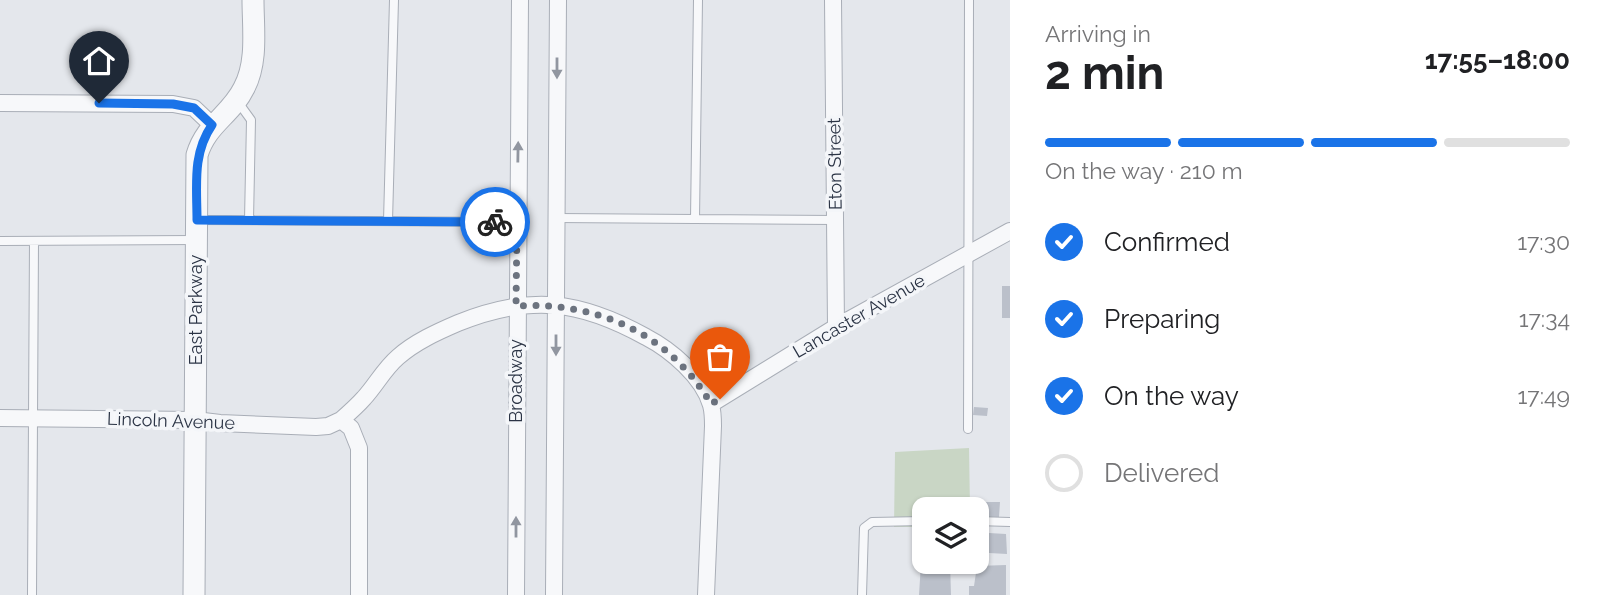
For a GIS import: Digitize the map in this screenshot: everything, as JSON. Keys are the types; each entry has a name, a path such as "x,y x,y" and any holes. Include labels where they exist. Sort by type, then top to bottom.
{"street":[{"name":"East Parkway","path":"194,595 197,155 200,144 212,125 244,89 252,63 253,0"},
{"name":"Broadway","path":"516,595 520,0"},
{"path":"554,595 558,0"},
{"name":"Eton Street","path":"833,0 836,327"},
{"path":"0,103 173,104 194,108 212,125"},
{"name":"Lancaster Avenue","path":"711,404 836,327 1010,231"},
{"path":"359,595 359,448 351,428 341,420 365,398 398,357 421,340 482,314 516,306 582,309 619,322 652,340 680,361 696,378 711,404 713,426 706,595"},
{"name":"Lincoln Avenue","path":"0,418 195,420 316,427 328,426 341,420"}],"lane":[{"path":"388,221 394,0"},
{"path":"695,219 698,0"},
{"path":"968,429 970,0"},
{"path":"237,100 251,120 249,220"},
{"path":"556,218 835,219"},
{"path":"0,240 34,241 197,230 249,220 517,222"},
{"path":"32,595 34,241"},
{"path":"989,521 1010,522"},
{"path":"862,595 864,528 872,522 912,522"}],"green space":[{"path":"969,448 970,497 912,497 912,527 894,527 895,452"}],"building":[{"path":"1002,286 1010,286 1010,318 1002,318"},
{"path":"974,407 988,408 987,416 973,415"},
{"path":"989,502 1000,502 999,517 989,517"},
{"path":"989,533 1006,534 1007,554 989,553"},
{"path":"1006,565 1006,595 969,595 969,586 974,586 976,574 989,574 989,566"},
{"path":"920,574 950,574 951,595 919,595"}],"way so far":[{"path":"495,222 517,222 516,306 537,304 582,309 619,322 652,340 680,361 696,378 711,404 720,399"}],"route":[{"path":"99,103 173,104 194,108 212,125 200,144 197,155 197,220 495,222"}]}
